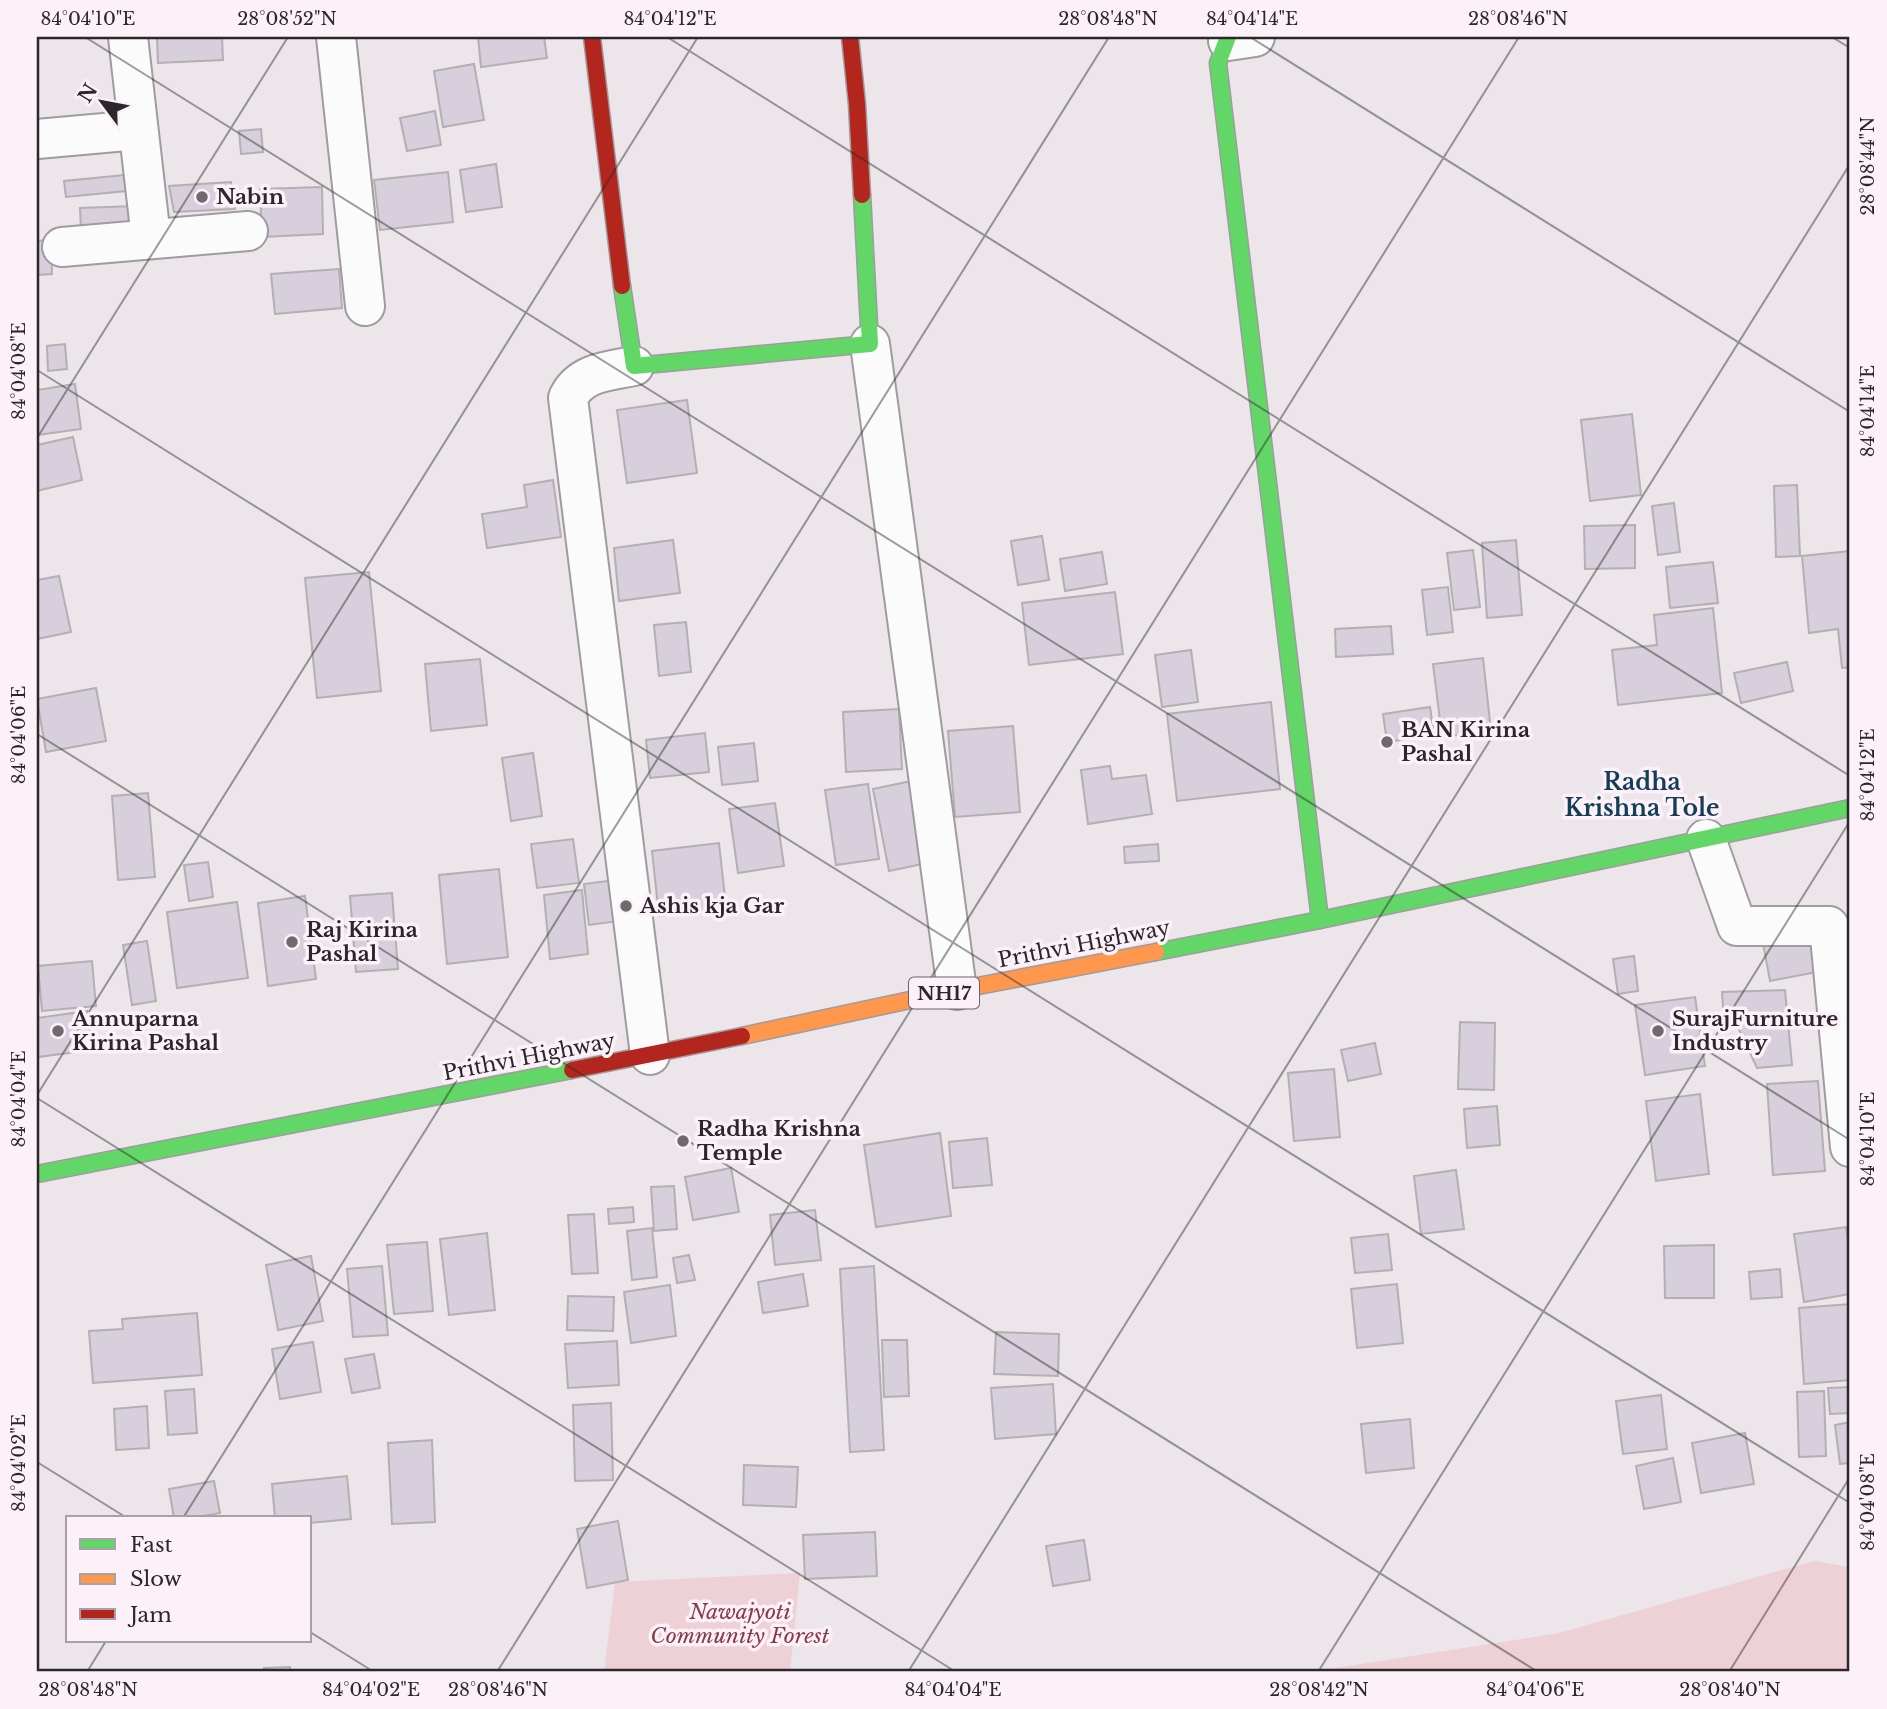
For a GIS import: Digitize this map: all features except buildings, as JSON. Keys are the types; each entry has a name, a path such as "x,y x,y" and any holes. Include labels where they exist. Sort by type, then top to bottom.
{"main road":[{"path":"592,37 616,249 634,366 870,344 857,104 850,37"},
{"path":"1237,38 1218,63 1320,920"},
{"name":"Prithvi Highway","path":"37,1174 650,1055 957,990 1320,920 1850,808"}],"street":[{"path":"128,37 150,238"},
{"path":"336,37 365,306"},
{"path":"37,139 138,130"},
{"path":"62,247 248,231"},
{"path":"870,344 957,990"},
{"path":"634,366 588,376 573,386 568,398 650,1055"},
{"path":"1706,839 1737,926 1829,926 1850,1147"}],"green space":[{"path":"1814,1561 1850,1567 1850,1672 1309,1672 1559,1633"},
{"name":"Nawajyoti Community Forest","path":"800,1573 790,1672 604,1672 615,1582"}],"traffic: fast":[{"path":"1228,37 1218,63 1320,920"},
{"path":"622,286 634,366 870,344 862,195"},
{"path":"1156,952 1850,808"},
{"path":"37,1174 572,1070"}],"traffic: slow":[{"path":"742,1036 957,990 1156,952"}],"traffic: jam":[{"path":"592,37 622,286"},
{"path":"850,37 862,195"},
{"path":"572,1070 742,1036"}],"place":[{"name":"Nabin","path":"202,197"},
{"name":"BAN Kirina Pashal","path":"1387,742"},
{"name":"Ashis kja Gar","path":"626,906"},
{"name":"Raj Kirina Pashal","path":"292,942"},
{"name":"Annuparna Kirina Pashal","path":"58,1031"},
{"name":"SurajFurniture Industry","path":"1658,1031"},
{"name":"Radha Krishna Temple","path":"683,1141"}],"district":[{"name":"Radha Krishna Tole","path":"1642,795"}]}
